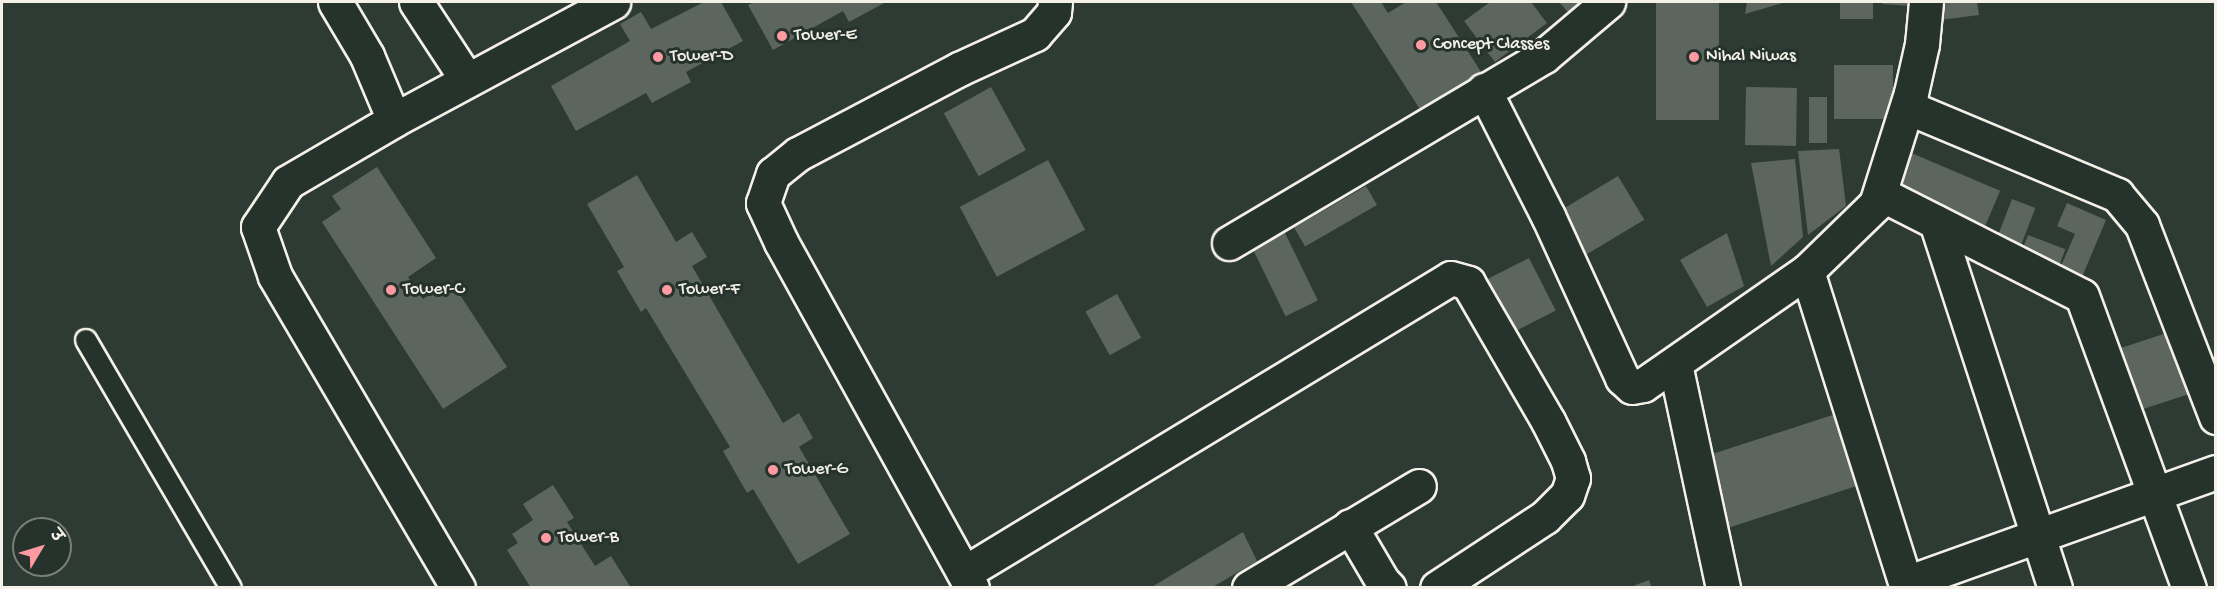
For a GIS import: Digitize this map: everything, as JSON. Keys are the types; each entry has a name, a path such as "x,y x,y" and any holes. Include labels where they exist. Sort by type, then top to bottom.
{"street":[{"path":"335,2 367,56 394,120"},
{"path":"416,2 467,80"},
{"path":"458,588 275,276 258,227 288,182 394,120 613,2"},
{"path":"1055,2 1054,12 1035,34 959,69 798,154 773,174 763,203 781,242 968,580 1451,278 1468,283 1548,421 1568,462 1573,478 1567,495 1545,517 1437,588"},
{"path":"1229,243 1544,56 1608,2"},
{"path":"1484,90 1548,216 1622,378 1632,387 1643,385 1807,271 1876,204 1907,107 1922,44 1926,2"},
{"path":"1907,107 2117,195 2142,225 2216,417"},
{"path":"1881,194 2082,296 2189,588"},
{"path":"1936,222 2055,588"},
{"path":"1807,271 1906,585 2216,472"},
{"path":"1675,364 1723,588"},
{"path":"1249,588 1350,525 1419,486"},
{"path":"1350,525 1383,582 1389,588"}],"lane":[{"path":"86,340 231,588"}],"building":[{"name":"Tower-D","path":"704,2 721,2 743,41 686,72 691,82 652,103 646,93 576,131 551,86 630,41 620,24 641,12 651,29"},
{"name":"Tower-E","path":"754,2 886,2 849,22 843,11 773,50 748,5"},
{"name":"Concept Classes","path":"1351,2 1381,2 1388,13 1406,2 1436,2 1485,78 1425,117"},
{"path":"1490,2 1531,2 1547,23 1495,62 1464,21"},
{"path":"1559,2 1580,2 1568,12"},
{"name":"Nihal Niwas","path":"1656,2 1719,2 1719,120 1656,120"},
{"path":"1747,2 1786,2 1745,14"},
{"path":"1840,2 1873,2 1873,19 1840,19"},
{"path":"1882,2 1913,2 1913,6 1882,4"},
{"path":"1937,2 1977,2 1979,15 1939,20"},
{"path":"1834,65 1893,65 1893,119 1834,119"},
{"path":"991,87 1026,150 979,176 944,113"},
{"path":"1746,87 1797,88 1796,146 1745,145"},
{"path":"1809,97 1827,97 1827,143 1809,143"},
{"path":"1839,149 1846,206 1808,235 1798,151"},
{"path":"1909,152 2000,191 1985,228 1893,189"},
{"path":"1795,159 1803,237 1771,266 1751,163"},
{"path":"1048,160 1085,230 997,277 960,207"},
{"name":"Tower-C","path":"377,167 436,258 408,277 423,299 451,281 507,367 443,409 322,222 341,209 332,196"},
{"path":"637,175 676,242 692,232 707,257 692,266 783,423 799,413 813,438 799,447 850,534 798,564 753,489 747,493 723,451 730,447 646,308 641,312 617,271 624,267 587,204"},
{"path":"1618,176 1644,220 1585,255 1559,212"},
{"path":"1366,186 1377,205 1305,247 1294,228"},
{"path":"2012,199 2035,208 2018,254 1994,245"},
{"path":"2067,203 2106,220 2082,277 2060,268 2075,234 2057,226"},
{"path":"1285,233 1318,300 1286,316 1253,249"},
{"path":"1727,233 1744,286 1707,307 1680,260"},
{"path":"2028,235 2065,249 2057,270 2020,256"},
{"path":"1529,258 1556,311 1509,335 1482,282"},
{"path":"1117,294 1141,338 1110,355 1086,311"},
{"path":"2173,331 2193,393 2129,414 2109,352"},
{"path":"1845,411 1868,482 1726,529 1702,457"},
{"name":"Tower-B","path":"553,485 574,518 567,522 595,566 611,556 631,588 531,588 507,550 518,543 512,534 533,520 523,504"},
{"path":"1243,532 1257,561 1211,588 1150,588"},
{"path":"1649,580 1652,588 1630,588 1630,587"}],"place":[{"name":"Tower-E","path":"782,36"},
{"name":"Concept Classes","path":"1421,45"},
{"name":"Tower-D","path":"658,57"},
{"name":"Nihal Niwas","path":"1694,57"},
{"name":"Tower-C","path":"391,290"},
{"name":"Tower-F","path":"667,290"},
{"name":"Tower-G","path":"773,470"},
{"name":"Tower-B","path":"546,538"}]}
